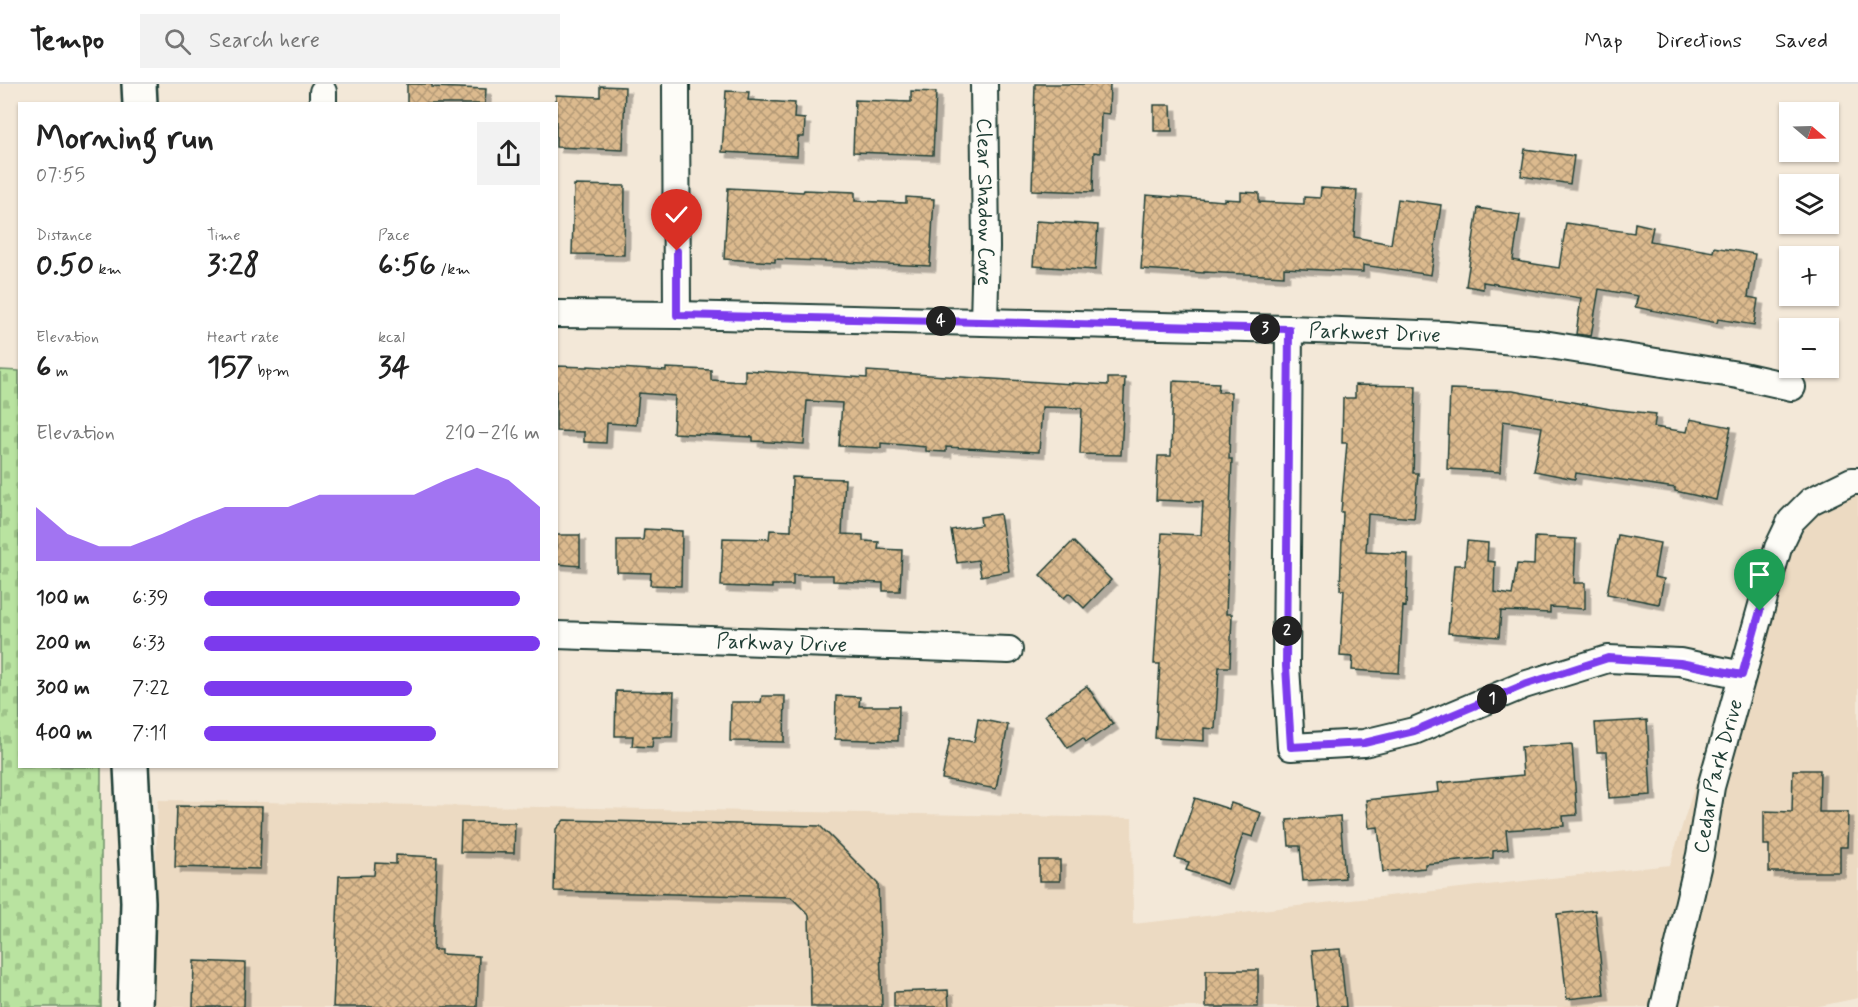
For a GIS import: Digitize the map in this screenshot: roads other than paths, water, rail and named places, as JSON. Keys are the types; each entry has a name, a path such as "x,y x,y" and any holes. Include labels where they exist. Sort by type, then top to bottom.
{"street":[{"path":"139,84 140,102"},
{"path":"676,84 677,315"},
{"name":"Clear Shadow Cove","path":"984,84 986,246 984,322"},
{"name":"Parkwest Drive","path":"558,314 1289,329 1446,335 1537,343 1738,375 1792,387"},
{"path":"1289,329 1286,666 1291,747 1364,743 1414,731 1524,685 1608,658 1680,663 1742,675"},
{"name":"Cedar Park Drive","path":"1664,1007 1698,866 1711,787 1778,548 1791,521 1811,501 1858,481"},
{"name":"Parkway Drive","path":"558,635 1009,650"},
{"path":"131,768 138,902 135,1007"}]}
